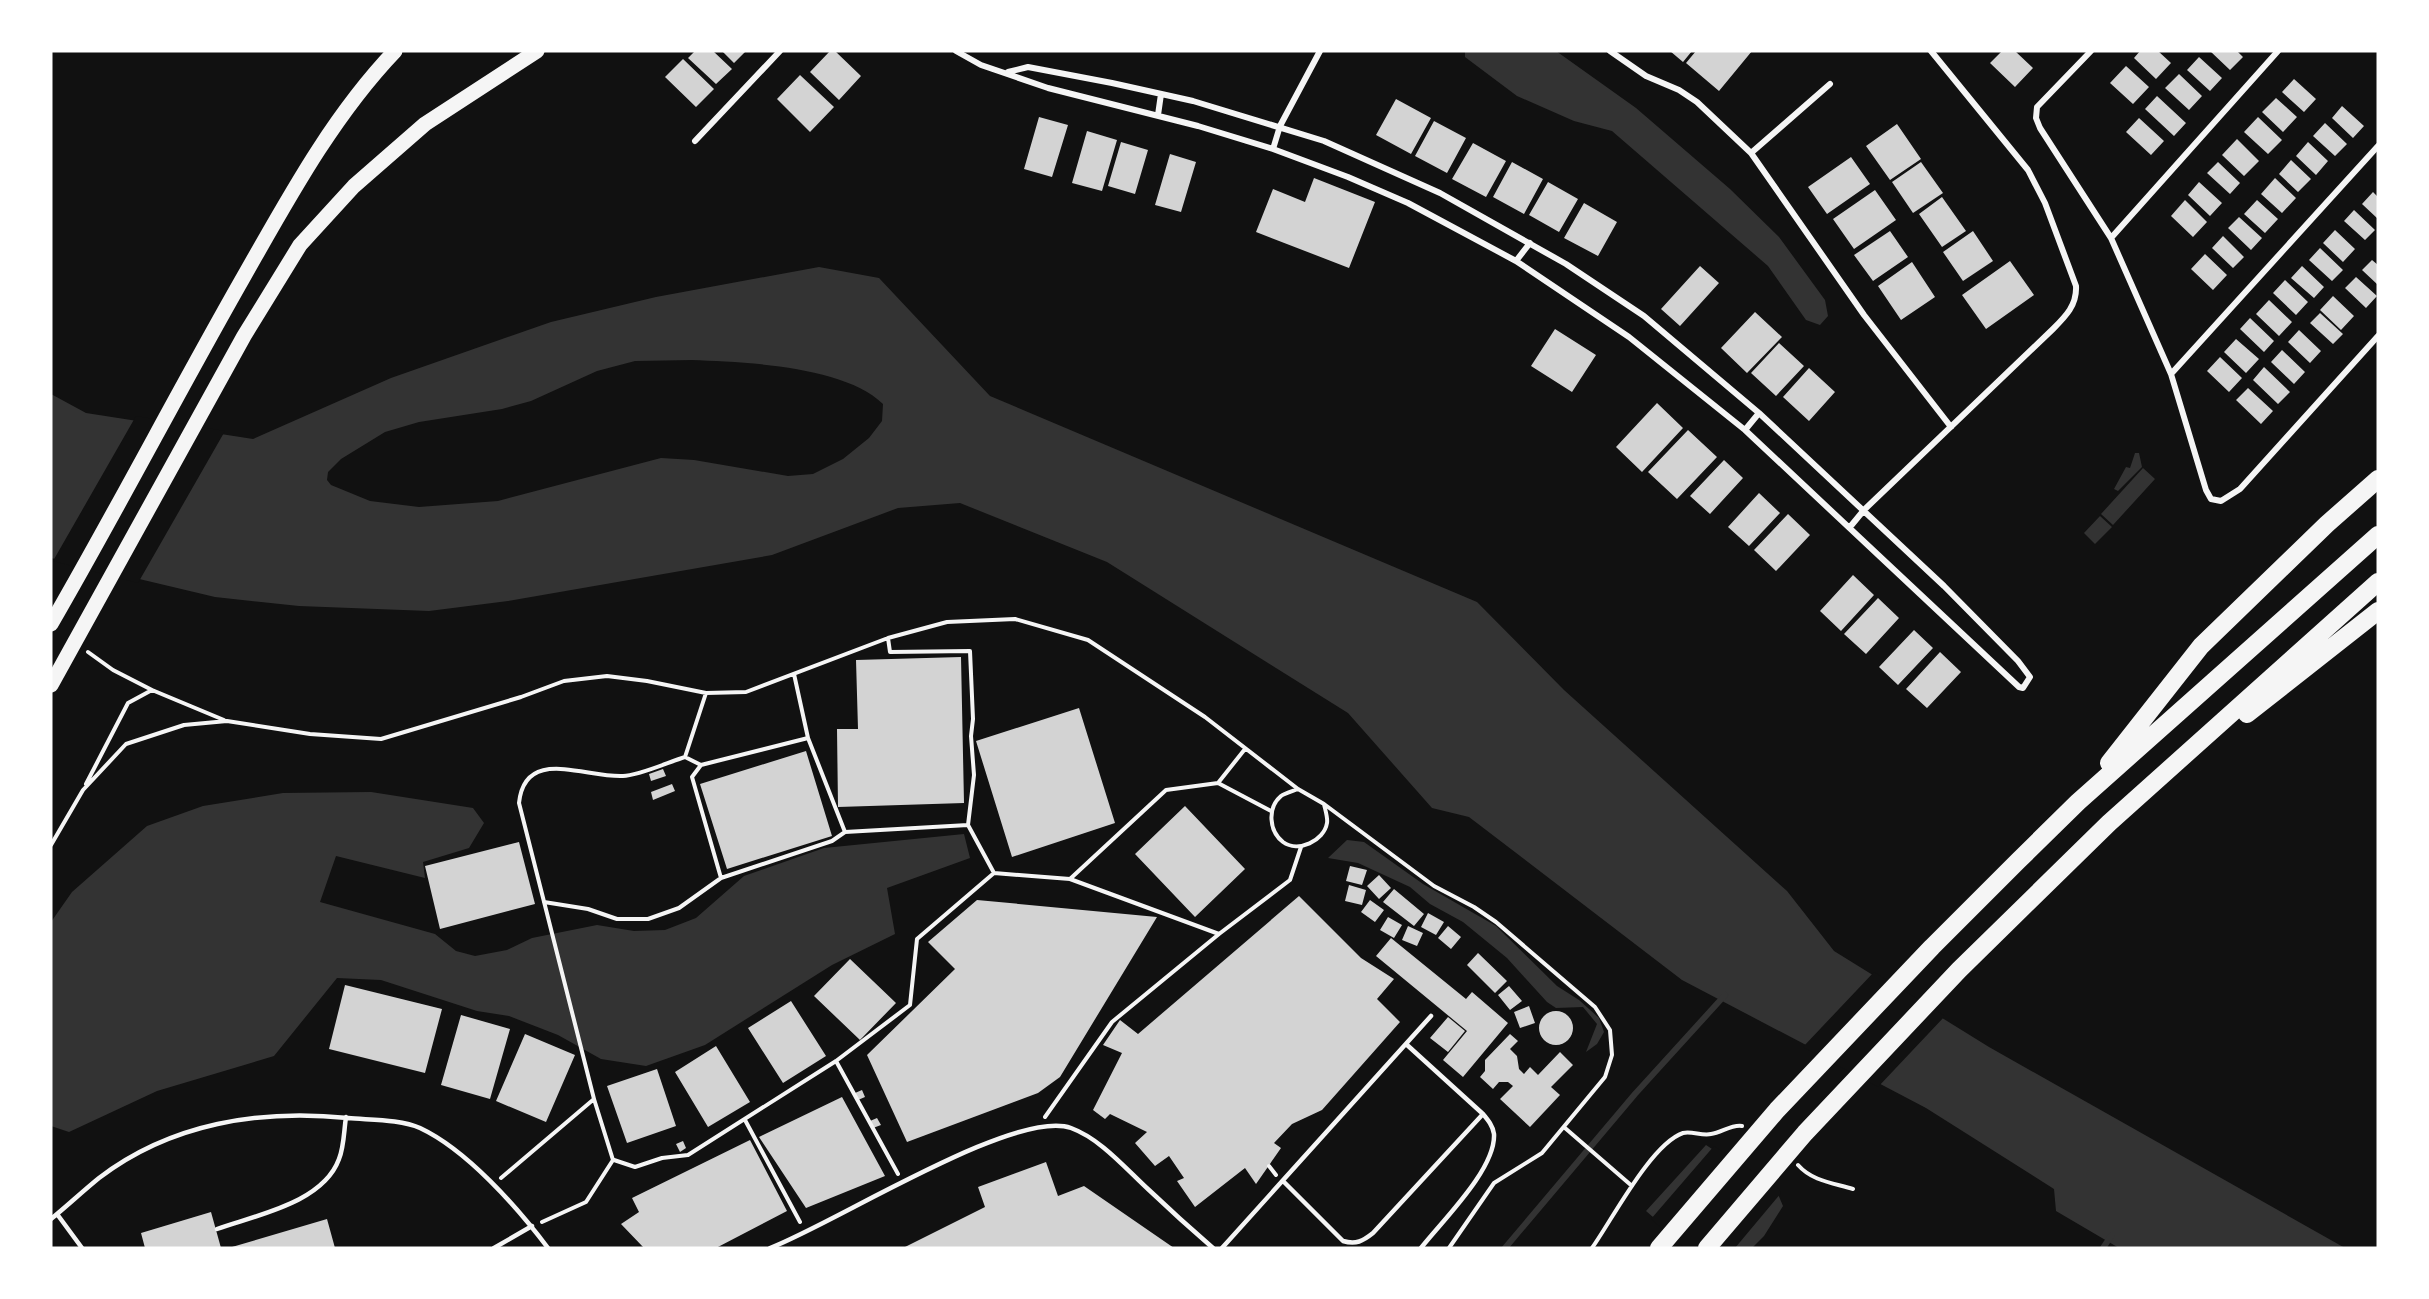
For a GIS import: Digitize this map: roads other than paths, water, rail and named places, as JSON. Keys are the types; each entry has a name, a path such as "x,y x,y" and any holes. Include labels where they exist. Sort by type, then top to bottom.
{"highway":[{"path":"2078,802 2201,646 2327,524 2378,479"},
{"path":"1659,1248 1777,1110 1932,947 2078,802 2378,535"},
{"path":"1707,1248 1805,1133 1942,987 2109,823 2377,583"},
{"path":"2109,823 2378,611"}],"main road":[{"path":"51,624 297,184 357,93 395,51"},
{"path":"51,685 244,336 300,245 354,186 425,124 537,51"}],"street":[{"path":"695,141 780,51"},
{"path":"956,51 981,65 1008,72 1048,88 1158,115 1272,148 1408,203 1516,261 1565,291 1629,337 1745,430 2013,682 2021,688 2026,685 2030,677 2018,661 1944,586 1759,413 1644,316 1530,243 1416,181 1362,156 1280,126 1193,101 1036,68 1022,68 1008,72"},
{"path":"1272,148 1280,126 1320,51"},
{"path":"1610,51 1646,76 1679,90 1697,102 1751,153 1864,315 1951,428"},
{"path":"1850,527 1864,510 2063,319 2073,305 2076,291 2045,203 2028,170 1931,51"},
{"path":"2091,51 2037,108 2036,118 2040,128 2111,238 2172,375 2206,490 2211,499 2221,501 2240,489 2378,336"},
{"path":"2111,238 2278,51"},
{"path":"1751,153 1830,84"},
{"path":"1158,115 1161,94"},
{"path":"2172,375 2378,146"},
{"path":"1516,261 1530,243"},
{"path":"1745,430 1759,413"}],"lane":[{"path":"1222,1248 1431,1016"},
{"path":"1406,1044 1483,1114 1493,1130 1491,1154 1484,1168 1421,1248"},
{"path":"51,1219 100,1178 125,1161 157,1143 189,1130 226,1122 286,1114 346,1117 417,1126 434,1135 493,1185 548,1248"},
{"path":"1283,1181 1343,1241 1351,1244 1362,1242 1401,1204 1483,1114"},
{"path":"217,1229 292,1203 307,1196 321,1185 339,1159 346,1117"},
{"path":"770,1248 903,1182 1006,1135 1038,1126 1055,1125 1070,1128 1088,1137 1105,1150 1213,1248"},
{"path":"57,1214 82,1248"},
{"path":"494,1248 531,1226"}],"waterway":[{"path":"1505,1248 1635,1094 1725,995"},
{"path":"2103,1248 2111,1236"}]}
